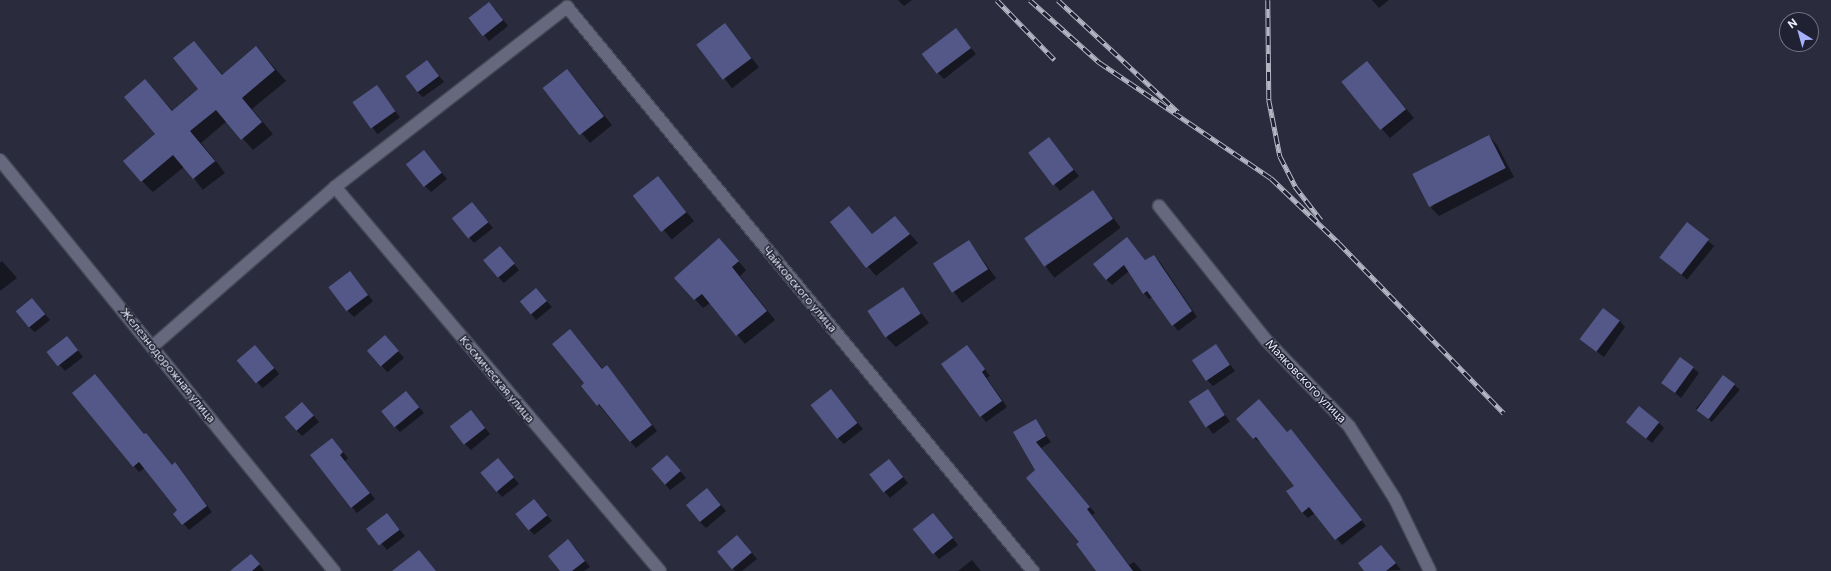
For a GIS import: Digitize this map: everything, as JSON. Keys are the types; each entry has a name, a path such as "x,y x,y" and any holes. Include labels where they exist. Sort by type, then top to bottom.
{"street":[{"name":"Чайковского улица","path":"335,187 567,7 1033,571"},
{"name":"Железнодорожная улица","path":"0,160 153,346 334,571"},
{"path":"153,346 335,187"},
{"name":"Космическая улица","path":"335,187 660,571"},
{"name":"Маяковского улица","path":"1158,206 1266,340 1349,426 1395,499 1430,571"}],"building":[{"path":"489,2 503,20 483,36 469,18"},
{"path":"725,23 751,58 723,80 696,45"},
{"path":"956,28 971,48 937,74 922,54"},
{"path":"194,41 222,75 256,46 275,70 242,98 262,122 241,140 216,110 190,131 215,161 193,179 173,155 141,182 123,161 155,134 124,97 145,79 172,111 198,89 173,58"},
{"path":"427,60 439,76 417,92 405,76"},
{"path":"1367,61 1406,109 1380,130 1341,82"},
{"path":"567,69 604,116 580,135 543,88"},
{"path":"377,85 395,111 371,128 352,102"},
{"path":"1489,135 1506,168 1429,207 1412,174"},
{"path":"1049,137 1074,170 1053,185 1028,153"},
{"path":"424,150 442,173 424,187 406,164"},
{"path":"658,176 686,212 661,232 633,196"},
{"path":"1093,190 1113,219 1044,267 1024,238"},
{"path":"472,202 488,222 468,239 452,218"},
{"path":"849,206 872,234 895,216 910,234 866,268 830,222"},
{"path":"1687,222 1709,239 1681,275 1659,257"},
{"path":"1127,237 1145,260 1154,255 1192,311 1172,326 1147,291 1143,294 1124,265 1106,280 1093,264"},
{"path":"719,238 739,261 732,267 767,311 736,336 702,294 694,300 674,278"},
{"path":"969,240 988,269 952,293 933,263"},
{"path":"500,246 515,264 498,278 483,260"},
{"path":"350,271 368,295 346,311 328,287"},
{"path":"903,287 921,314 885,338 867,311"},
{"path":"536,288 547,301 531,315 520,301"},
{"path":"32,298 45,314 29,328 16,311"},
{"path":"1603,308 1620,321 1596,352 1580,339"},
{"path":"570,329 602,369 607,365 652,425 630,442 599,404 597,406 581,386 584,383 552,344"},
{"path":"385,335 399,351 381,367 367,351"},
{"path":"67,336 78,350 58,366 47,352"},
{"path":"1216,344 1230,365 1206,381 1192,360"},
{"path":"255,345 274,368 256,383 237,360"},
{"path":"967,345 985,369 982,372 1002,401 980,417 941,364"},
{"path":"1680,357 1694,367 1675,393 1661,383"},
{"path":"95,374 144,434 146,433 172,465 175,462 207,506 182,525 173,514 177,510 139,462 133,467 72,393"},
{"path":"1723,375 1735,384 1708,419 1697,410"},
{"path":"831,389 857,423 837,439 811,405"},
{"path":"1208,389 1225,415 1206,428 1189,402"},
{"path":"406,391 419,407 394,427 381,411"},
{"path":"1259,399 1287,432 1291,429 1362,520 1335,540 1309,507 1302,513 1286,491 1294,486 1256,437 1253,439 1236,419"},
{"path":"302,402 314,416 296,431 285,417"},
{"path":"1639,406 1659,422 1646,439 1626,422"},
{"path":"471,410 485,428 464,445 450,427"},
{"path":"1036,419 1046,436 1036,442 1090,507 1087,509 1133,571 1096,571 1076,544 1079,542 1026,478 1035,470 1013,432"},
{"path":"332,438 343,452 340,455 370,493 351,508 310,455"},
{"path":"667,455 681,471 665,485 651,469"},
{"path":"498,458 514,477 496,492 480,473"},
{"path":"889,459 903,477 883,493 869,474"},
{"path":"707,488 721,505 700,522 686,505"},
{"path":"534,499 547,515 529,530 515,514"},
{"path":"387,513 400,530 379,545 366,529"},
{"path":"933,513 953,538 933,554 913,529"},
{"path":"737,535 752,553 732,569 717,552"},
{"path":"568,539 585,561 572,571 560,571 548,556"},
{"path":"1381,545 1396,563 1386,571 1364,571 1358,563"},
{"path":"419,550 436,571 392,571"},
{"path":"251,554 260,564 252,571 230,571"}],"railway":[{"path":"997,0 1055,60"},
{"path":"1030,0 1099,62 1271,178 1339,243 1504,413"},
{"path":"1058,0 1178,112"},
{"path":"1268,0 1269,100 1280,156 1295,186 1321,220"}]}
